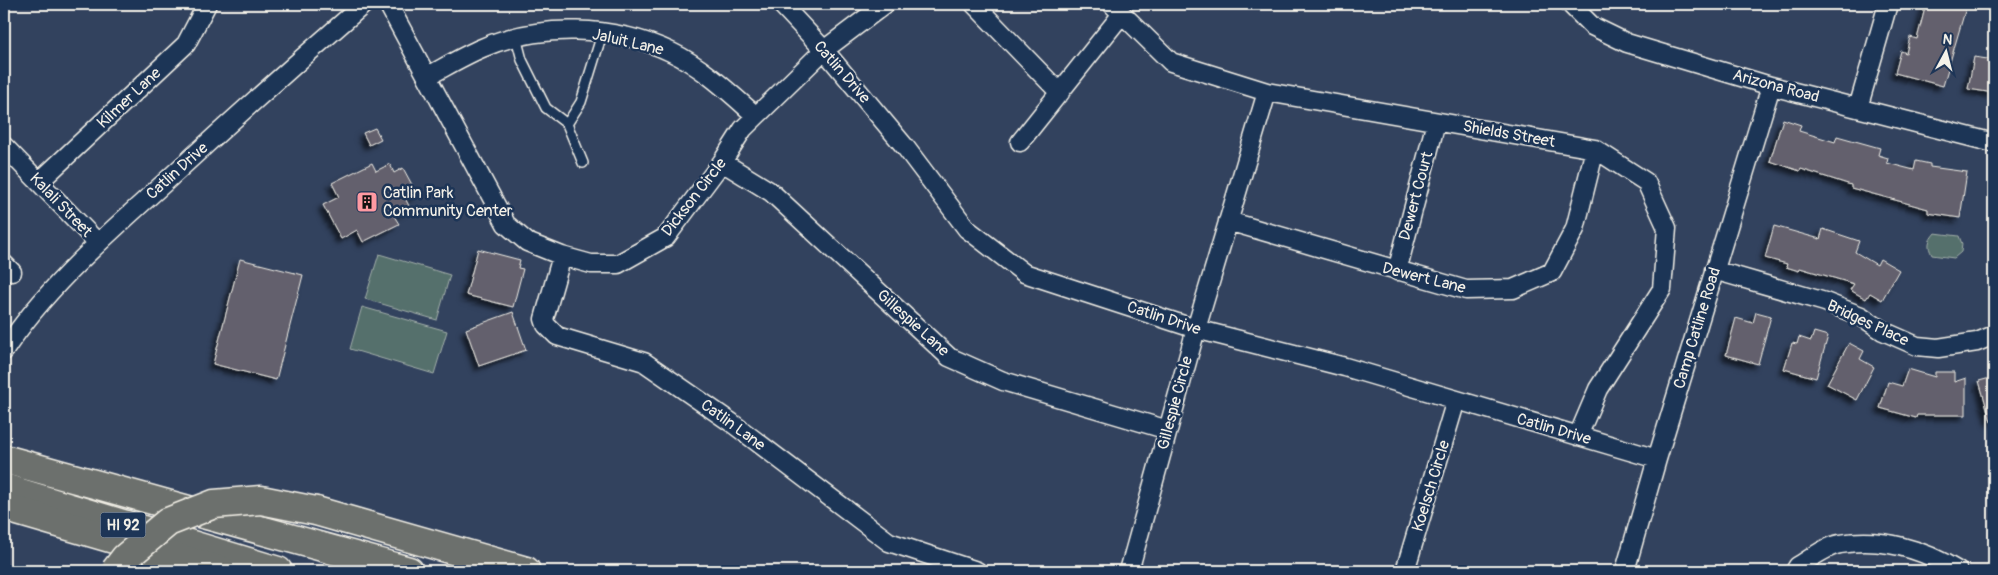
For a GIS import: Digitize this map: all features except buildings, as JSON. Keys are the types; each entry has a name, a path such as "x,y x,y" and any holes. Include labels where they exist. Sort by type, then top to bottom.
{"main road":[{"path":"4,460 409,571"},
{"name":"HI 92","path":"4,488 235,568 278,571"},
{"path":"115,571 125,558 168,522 214,504 261,500 316,510 526,571"},
{"path":"4,508 235,568"}],"street":[{"name":"Kilmer Lane","path":"39,182 186,44 207,4"},
{"name":"Catlin Drive","path":"4,351 20,325 98,243 274,82 364,4"},
{"name":"Dickson Circle","path":"388,4 506,224 527,242 562,256 591,264 618,264 666,237 722,162 743,129 824,50 885,4"},
{"name":"Catlin Drive","path":"781,4 824,50 906,148 967,229 1024,272 1196,329 1346,367 1656,459"},
{"path":"974,4 1060,92"},
{"name":"Arizona Road","path":"1570,4 1592,26 1618,40 1772,86 1994,143"},
{"path":"1858,108 1888,4"},
{"path":"1020,142 1060,92 1117,9"},
{"name":"Shields Street","path":"1117,9 1171,62 1267,92 1595,149 1646,182 1667,228 1662,290 1598,389 1578,436"},
{"name":"Jaluit Lane","path":"428,76 482,48 516,37 544,31 573,30 602,34 671,52 708,76 756,116"},
{"name":"Camp Catline Road","path":"1625,571 1656,459 1772,86"},
{"name":"Gillespie Circle","path":"1129,571 1196,329 1267,92"},
{"name":"Dewert Court","path":"1396,271 1436,122"},
{"name":"Kalali Street","path":"4,146 98,243"},
{"name":"Dewert Lane","path":"1228,221 1466,290 1513,289 1552,272 1576,229 1595,149"},
{"name":"Gillespie Lane","path":"722,162 771,192 949,357 1003,382 1168,430"},
{"name":"Catlin Lane","path":"562,256 544,319 546,325 557,336 644,362 732,423 889,542 977,571"},
{"name":"Bridges Place","path":"1714,270 1825,302 1861,316 1883,331 1917,346 1948,346 1977,342 1994,335"},
{"name":"Koelsch Circle","path":"1405,571 1456,400"},
{"path":"1795,571 1798,566 1838,544 1893,543 1941,560 1958,571"}],"lane":[{"path":"567,124 581,102 602,34"},
{"path":"516,37 522,60 546,108 567,124 583,163"}],"green space":[{"path":"1935,233 1959,236 1962,244 1961,252 1954,258 1932,255 1929,243"},
{"path":"379,254 450,275 437,320 365,299"},
{"path":"362,307 447,331 434,374 350,349"}],"place":[{"name":"Catlin Park Community Center","path":"367,202"}]}
